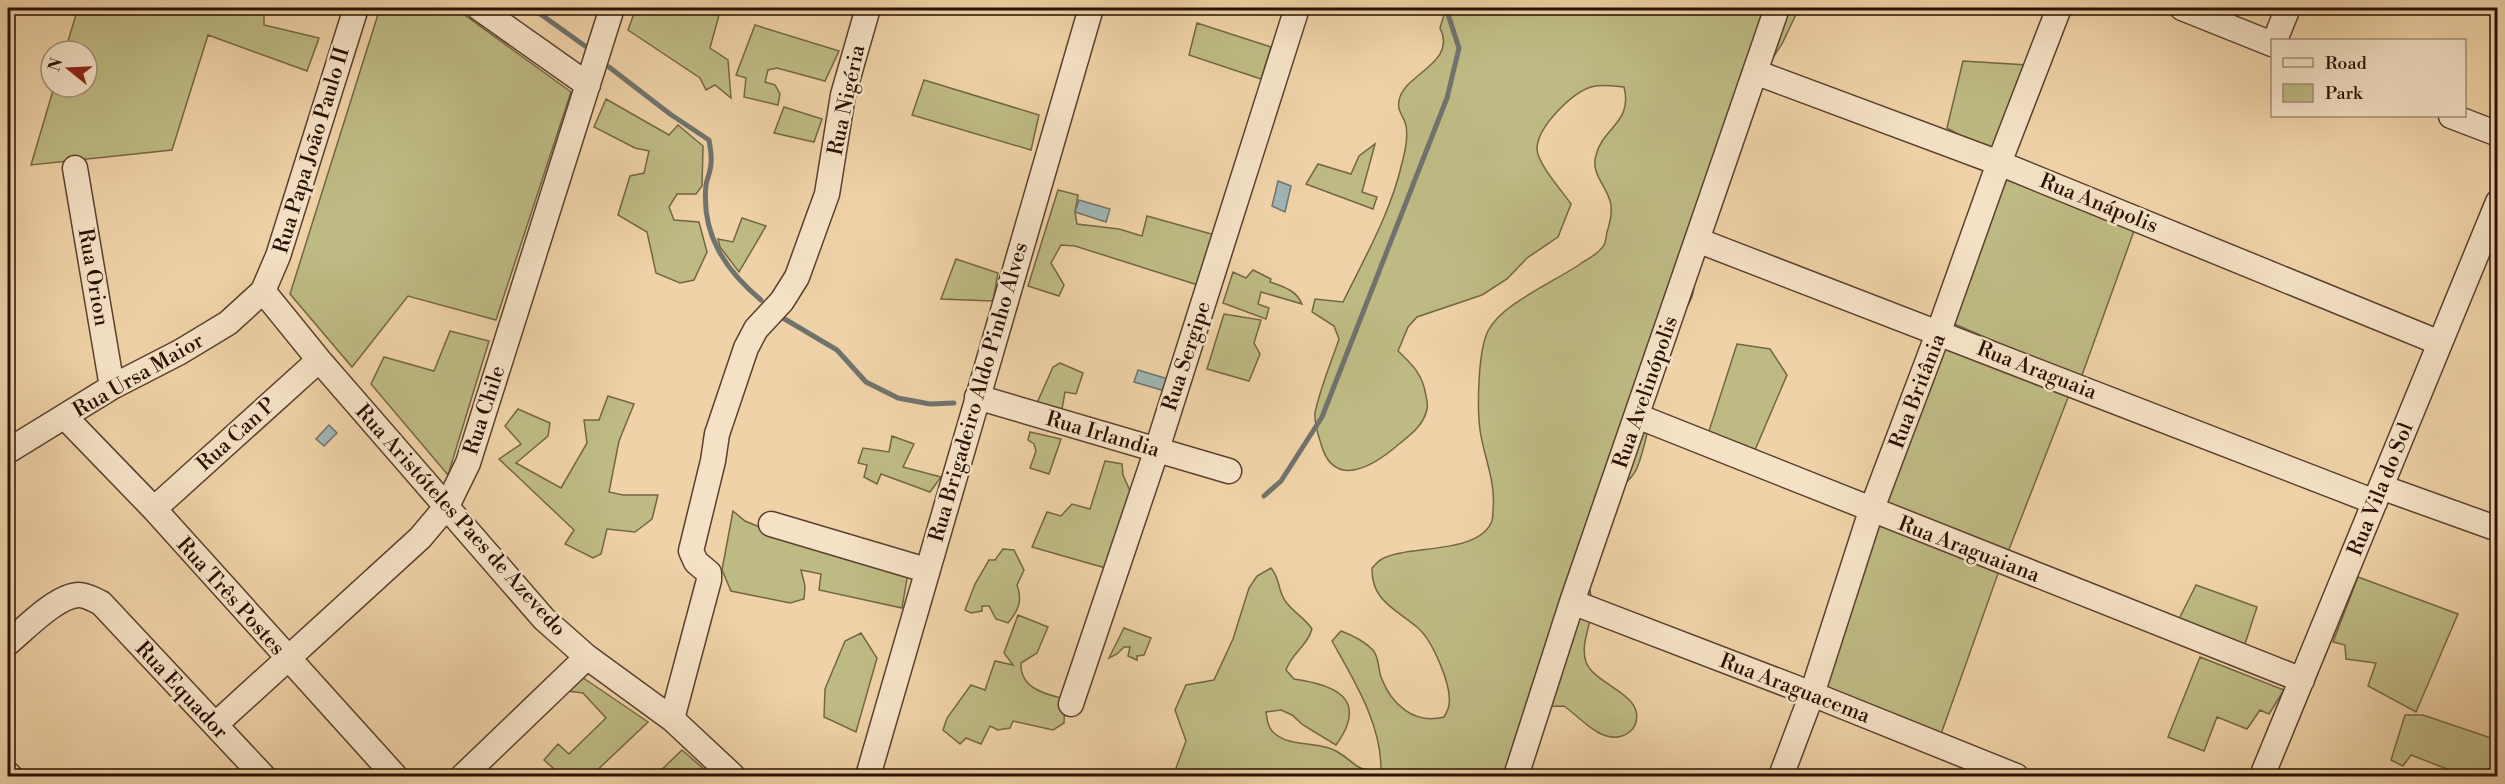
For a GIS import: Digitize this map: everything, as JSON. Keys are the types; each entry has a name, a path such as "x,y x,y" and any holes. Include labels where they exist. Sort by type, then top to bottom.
{"street":[{"name":"Rua Papa João Paulo II","path":"263,291 278,256 356,8"},
{"path":"478,8 588,85"},
{"name":"Rua Chile","path":"214,725 420,538 447,506 468,463 612,8"},
{"name":"Rua Nigéria","path":"672,719 709,580 709,573 696,562 691,551 713,461 717,434 746,348 756,330 782,301 797,277 827,194 843,95 868,8"},
{"name":"Rua Brigadeiro Aldo Pinho Alves","path":"868,777 926,570 1091,8"},
{"name":"Rua Sergipe","path":"1071,704 1157,449 1297,8"},
{"name":"Rua Avelinópolis","path":"1516,777 1572,602 1777,8"},
{"name":"Rua Britânia","path":"1780,777 1812,694 1871,511 1939,332 1999,163 2059,8"},
{"path":"2182,8 2271,44"},
{"path":"2275,39 2288,8"},
{"name":"Rua Anápolis","path":"1755,72 1999,163 2440,343"},
{"path":"2454,117 2498,134"},
{"name":"Rua Orion","path":"75,168 112,387"},
{"name":"Rua Vila do Sol","path":"2262,777 2498,202"},
{"name":"Rua Araguaia","path":"1697,240 2378,495 2498,530"},
{"name":"Rua Aristóteles Paes de Azevedo","path":"263,291 319,360 544,619 587,657 672,719 734,777"},
{"name":"Rua Ursa Maior","path":"8,451 112,387 180,352 228,323 263,291"},
{"name":"Rua Can P","path":"154,509 319,360"},
{"name":"Rua Irlandia","path":"977,397 1230,471"},
{"name":"Rua Araguaiana","path":"1637,416 1871,511 2302,680"},
{"name":"Rua Três Postes","path":"65,417 154,509 395,777"},
{"path":"771,524 926,570"},
{"name":"Rua Equador","path":"8,643 53,606 70,596 80,595 101,603 263,777"},
{"name":"Rua Araguacema","path":"1572,602 1812,694 2016,777"},
{"path":"463,777 587,657"}],"green space":[{"path":"78,8 264,8 264,25 319,38 307,71 208,35 172,150 31,165 50,99 99,99 99,39 69,39"},
{"path":"380,8 455,8 571,92 496,320 408,296 352,367 290,294"},
{"path":"636,8 721,8 710,48 728,60 731,98 715,85 706,90 700,78 628,30"},
{"path":"1446,8 1799,8 1782,44 1752,89 1690,268 1694,290 1691,299 1663,342 1650,419 1637,468 1632,477 1611,498 1590,562 1592,608 1584,655 1591,670 1599,678 1634,705 1637,714 1635,725 1624,735 1606,736 1591,728 1564,706 1539,708 1528,714 1518,729 1510,776 1173,776 1186,741 1175,710 1186,685 1214,680 1233,639 1249,588 1257,576 1271,568 1286,602 1312,629 1286,670 1294,679 1323,685 1334,690 1343,697 1348,705 1349,716 1336,745 1281,710 1266,712 1269,726 1274,733 1288,741 1329,748 1359,767 1381,771 1377,737 1372,720 1332,641 1341,631 1358,639 1373,650 1385,687 1397,704 1405,710 1423,718 1433,719 1444,717 1448,709 1447,686 1435,652 1418,628 1380,596 1373,579 1372,568 1381,560 1393,555 1456,545 1471,540 1483,533 1491,523 1493,489 1480,430 1479,408 1480,365 1485,340 1488,331 1505,311 1592,257 1604,245 1611,205 1595,169 1596,155 1605,138 1621,117 1626,99 1624,87 1603,85 1591,87 1566,103 1549,121 1539,140 1538,155 1571,204 1558,237 1527,258 1507,279 1482,295 1417,317 1408,327 1398,351 1413,366 1425,389 1427,406 1423,420 1403,441 1367,466 1356,470 1335,467 1327,458 1321,444 1316,428 1315,413 1339,339 1334,326 1312,312 1315,299 1343,302 1377,234 1397,181 1407,137 1405,122 1399,107 1400,97 1442,50 1443,40 1440,28"},
{"path":"1197,23 1271,47 1261,79 1189,55"},
{"path":"755,25 839,51 825,81 777,68 768,70 765,82 775,85 780,94 778,105 744,97 746,78 736,75"},
{"path":"1963,61 2027,65 1992,154 1947,128"},
{"path":"924,80 1039,115 1031,150 912,115"},
{"path":"606,99 669,135 678,125 703,146 702,186 696,194 677,194 669,207 674,220 699,222 707,252 694,280 680,283 656,273 647,232 618,215 630,176 644,173 649,151 635,148 594,127"},
{"path":"784,107 822,119 814,142 774,133"},
{"path":"1375,144 1362,192 1377,197 1373,209 1306,184 1318,164 1351,174 1359,156"},
{"path":"2007,178 2134,231 2081,378 1952,323"},
{"path":"1058,190 1078,195 1075,212 1077,224 1119,229 1142,236 1147,216 1215,235 1201,286 1075,246 1061,245 1051,263 1064,285 1059,296 1028,286"},
{"path":"742,218 766,226 739,272 720,247 718,239 733,242"},
{"path":"956,259 998,273 993,301 941,299"},
{"path":"1253,270 1271,279 1270,282 1293,292 1302,304 1261,292 1258,304 1269,308 1266,319 1223,303 1233,272 1246,278"},
{"path":"1224,314 1261,320 1254,343 1260,354 1249,381 1207,369"},
{"path":"450,331 489,341 448,475 371,384 384,357 434,371"},
{"path":"1944,343 2071,390 2006,557 1883,508"},
{"path":"1737,344 1770,349 1787,375 1755,450 1708,434"},
{"path":"1060,363 1083,373 1076,394 1065,392 1062,409 1037,403 1053,367"},
{"path":"608,396 634,404 619,441 609,492 623,495 658,495 652,519 635,532 607,529 601,554 593,558 565,544 574,530 499,459 521,444 505,426 518,409 550,423 548,436 516,463 561,488 587,443 584,420 599,420"},
{"path":"1030,432 1061,439 1049,474 1030,468 1036,451 1034,444 1028,440"},
{"path":"892,436 914,444 903,467 941,477 930,492 881,474 877,484 864,477 867,465 858,463 863,448 889,452"},
{"path":"1105,461 1122,464 1123,475 1135,502 1109,569 1032,547 1047,512 1061,516 1072,504 1090,509"},
{"path":"733,511 745,521 762,528 908,573 902,608 819,590 821,574 801,570 805,586 804,599 790,603 731,591 722,570"},
{"path":"1879,521 2000,568 1941,734 1822,689"},
{"path":"1003,549 1014,550 1024,570 1017,585 1020,596 1018,606 1008,623 996,619 989,606 982,606 982,611 971,613 965,610 975,584 989,560 995,560"},
{"path":"2358,577 2458,614 2416,712 2368,686 2376,663 2346,659 2345,645 2333,642"},
{"path":"2196,585 2257,607 2244,647 2178,621"},
{"path":"1018,615 1048,627 1037,653 1021,663 1022,672 1024,678 1035,688 1065,699 1064,723 1053,730 1013,721 1010,728 998,730 990,726 981,744 966,738 960,744 943,730 947,718 971,685 985,690 995,661 1013,665 1004,653"},
{"path":"1124,628 1151,638 1144,655 1137,656 1137,660 1128,656 1130,647 1124,647 1109,658"},
{"path":"861,633 877,658 856,732 824,717 825,689 845,641"},
{"path":"2200,657 2284,690 2269,714 2260,710 2247,729 2217,717 2204,751 2168,737"},
{"path":"579,675 648,722 591,776 562,776 544,760 558,744 569,754 606,718 583,693 567,691"},
{"path":"2405,715 2423,715 2497,740 2497,776 2465,776 2411,755 2403,766 2391,760"},
{"path":"682,750 712,776 655,776"}],"water":[{"path":"1278,181 1291,186 1285,212 1272,206"},
{"path":"1079,200 1110,209 1106,222 1075,212"},
{"path":"1138,370 1168,379 1165,391 1134,382"},
{"path":"329,425 337,433 324,446 316,439"}],"waterway":[{"path":"532,8 585,46"},
{"path":"1264,496 1281,481 1322,417 1447,98 1459,48 1446,8"},
{"path":"609,67 670,114 709,140 711,160 705,203 712,235 726,263 761,300"},
{"path":"783,318 837,350 866,382 898,398 930,404 954,403"}]}
